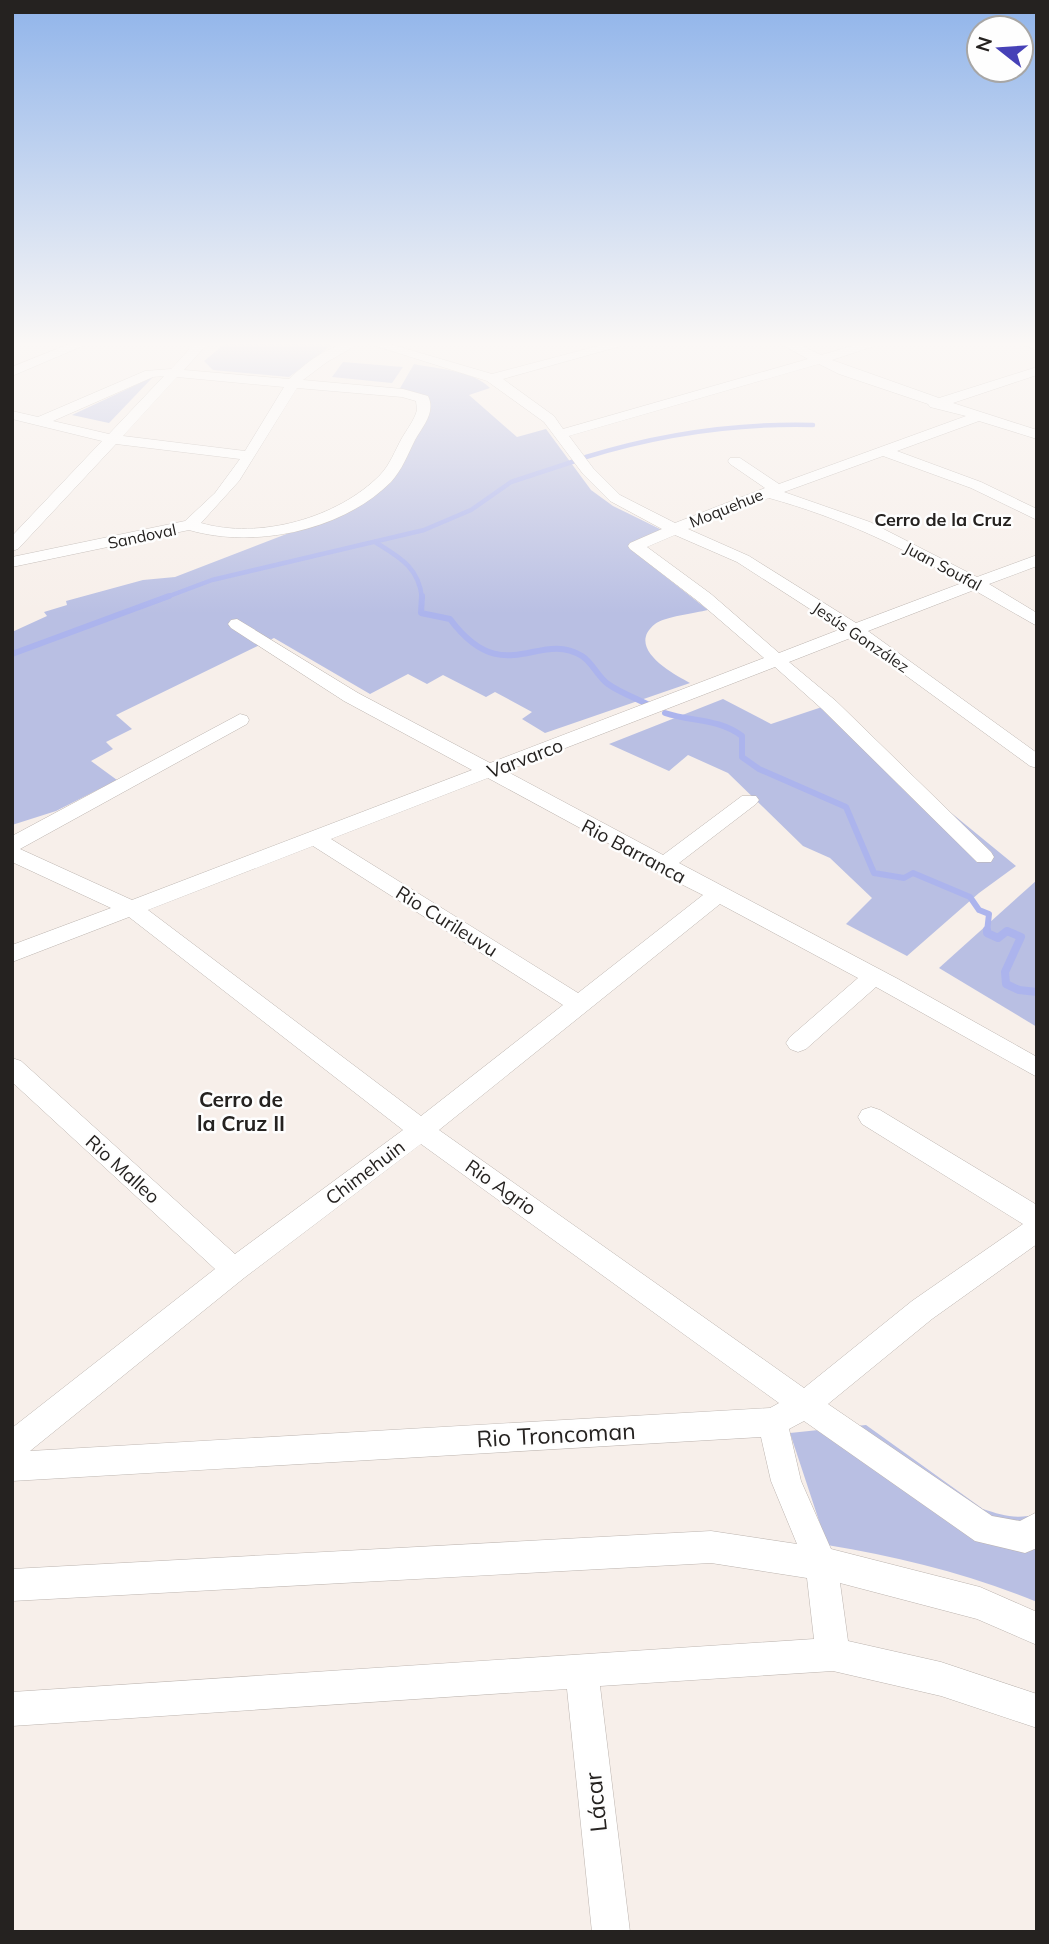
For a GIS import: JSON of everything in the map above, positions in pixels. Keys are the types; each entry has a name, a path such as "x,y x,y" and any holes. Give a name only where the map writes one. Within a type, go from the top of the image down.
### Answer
{"street":[{"path":"84,433 111,439 248,456"},
{"path":"68,552 16,537 117,433"},
{"name":"Sandoval","path":"12,562 190,525 206,513 262,433"},
{"path":"190,525 205,532 229,536 271,533 315,518 365,494 386,479 413,433"},
{"path":"565,433 560,434 588,471 615,498 674,529"},
{"name":"Moquehue","path":"776,662 705,598 636,546 771,490 935,433"},
{"path":"885,452 976,485 1037,515"},
{"path":"735,461 771,490"},
{"name":"Juan Soufal","path":"771,490 836,513 881,533 977,583 1037,621"},
{"name":"Jesús González","path":"674,529 743,559 856,631 1037,762"},
{"name":"Varvarco","path":"12,954 1037,560"},
{"name":"Rio Barranca","path":"237,624 351,698 873,976 1037,1068"},
{"path":"776,662 829,705 984,857"},
{"path":"12,845 240,720"},
{"path":"1015,747 1037,737"},
{"path":"662,866 749,800"},
{"name":"Rio Curileuvu","path":"315,838 579,1004"},
{"name":"Rio Agrio","path":"12,854 131,908 421,1130 805,1405 986,1530 1025,1537 1037,1527"},
{"name":"Chimehuin","path":"12,1447 234,1270 421,1130 717,895"},
{"path":"798,1043 873,976"},
{"name":"Rio Malleo","path":"12,1067 234,1270"},
{"path":"871,1117 1037,1219"},
{"name":"Rio Troncoman","path":"12,1467 773,1422 805,1405 922,1310 1037,1229"},
{"path":"773,1422 786,1481 821,1563 833,1654"},
{"path":"12,1585 711,1547 848,1567 980,1603 1037,1629"},
{"path":"12,1709 582,1673 833,1654 941,1679 1037,1711"},
{"name":"Lácar","path":"582,1673 611,1932"}],"shaded area":[{"path":"414,433 512,433 517,437 533,433 549,433 591,490 613,506 662,530 631,543 629,548 708,610 672,617 655,624 647,633 645,642 648,651 664,667 690,683 545,733 522,719 532,712 495,692 486,697 443,675 427,684 408,674 370,694 274,638 116,715 132,729 106,742 113,749 91,761 117,780 56,811 12,825 12,632 47,616 44,612 67,605 66,601 143,580 175,577 341,513 376,492"},
{"path":"723,699 771,724 822,707 1016,866 979,893 907,956 846,924 872,898 830,858 803,846 728,773 688,755 669,771 609,744"},
{"path":"1037,880 1037,1027 939,968"},
{"path":"866,1425 983,1509 1016,1517 1037,1514 1037,1602 934,1568 827,1545 790,1433"}],"waterway":[{"path":"586,457 642,442 693,433"},
{"path":"164,598 212,580 424,530 471,510 511,482 575,461"},
{"path":"375,542 400,558 412,571 417,578 422,598"},
{"path":"12,654 169,596"},
{"path":"422,598 421,613 450,619 469,640 487,651 504,655 550,649 566,650 586,659 608,684 647,704"},
{"path":"665,713 714,723 742,736 742,757 759,769 846,807 874,873 904,878 913,873 970,897 979,910 989,914 987,932"},
{"path":"987,932 998,938 1007,931 1021,937 1005,972 1006,984 1019,990 1037,992"}],"district":[{"name":"Cerro de la Cruz","path":"943,520"},
{"name":"Cerro de la Cruz II","path":"241,1112"}]}
